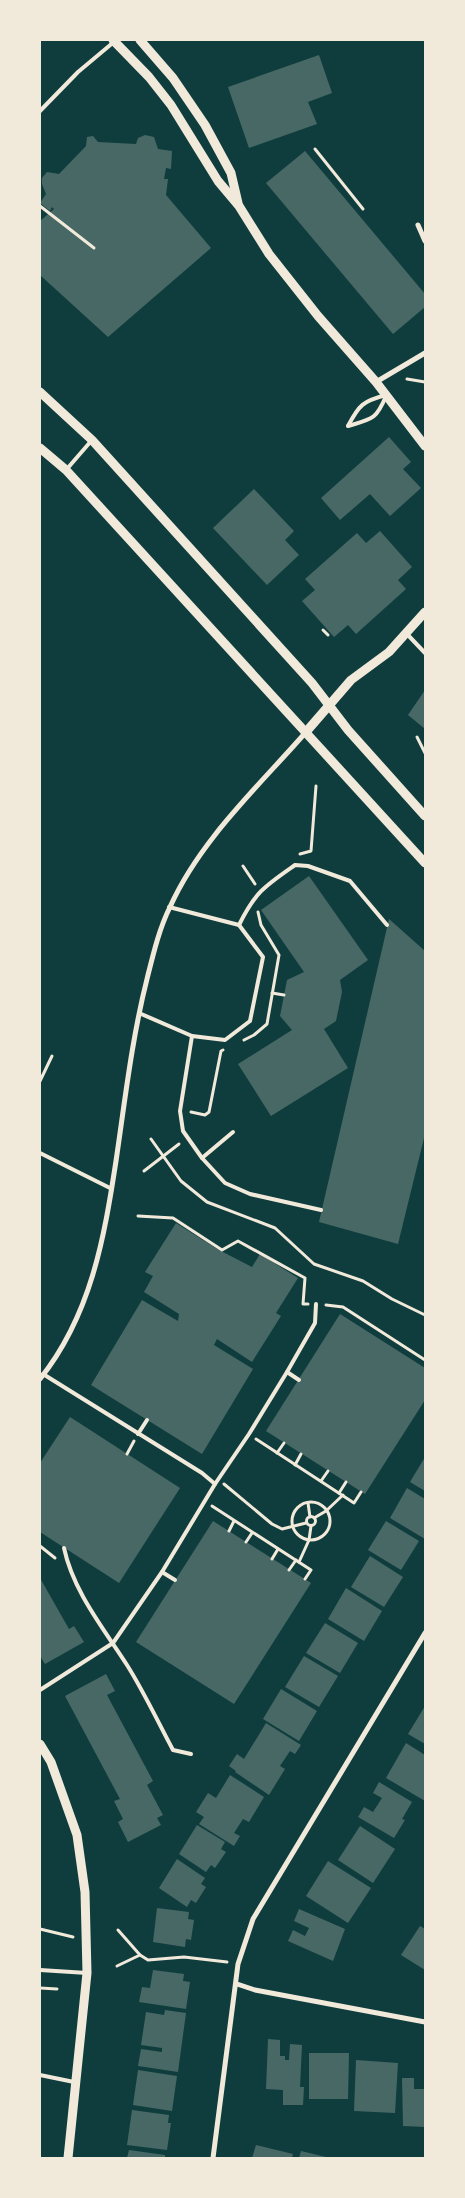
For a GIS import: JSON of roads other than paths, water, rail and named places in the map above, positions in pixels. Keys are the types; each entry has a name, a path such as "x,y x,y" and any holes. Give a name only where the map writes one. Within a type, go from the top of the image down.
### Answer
{"street":[{"path":"113,40 171,105 218,181 239,206 269,254 318,316 376,382 425,446"},
{"path":"142,43 173,78 205,125 231,173 239,206"},
{"path":"418,225 425,242"},
{"path":"376,382 425,353"},
{"path":"40,392 92,440 312,683 348,730 425,816"},
{"path":"40,448 66,470 425,863"},
{"path":"42,1377 69,1335 87,1293 102,1247 139,1013 152,960 169,907 193,865 237,809 351,680 389,652 425,612"},
{"path":"214,2158 238,1964 252,1919 425,1633"},
{"path":"40,1744 51,1762 77,1835 85,1892 87,1974 68,2158"},
{"path":"237,1984 255,1990 425,2022"}],"lane":[{"path":"40,112 78,72 117,40"},
{"path":"386,395 379,412 369,420 348,426 358,407 369,400 386,395"},
{"path":"66,470 92,440"},
{"path":"406,633 425,653"},
{"path":"239,925 250,902 264,887 295,865 308,866 350,881 387,925"},
{"path":"139,1013 192,1036 225,1040 250,1021 263,957 239,925 169,907"},
{"path":"192,1036 180,1111 183,1131 202,1158 226,1183 242,1190 321,1210"},
{"path":"202,1158 233,1132"},
{"path":"40,1153 112,1189"},
{"path":"40,1690 113,1643 162,1572 218,1479 249,1434 287,1372 315,1323 316,1304"},
{"path":"287,1372 299,1380"},
{"path":"42,1377 202,1473 215,1484"},
{"path":"138,1434 148,1420"},
{"path":"64,1548 68,1568 129,1667 173,1750 191,1754"},
{"path":"162,1572 175,1580"},
{"path":"40,1970 87,1974"},
{"path":"40,2074 76,2082"}]}
